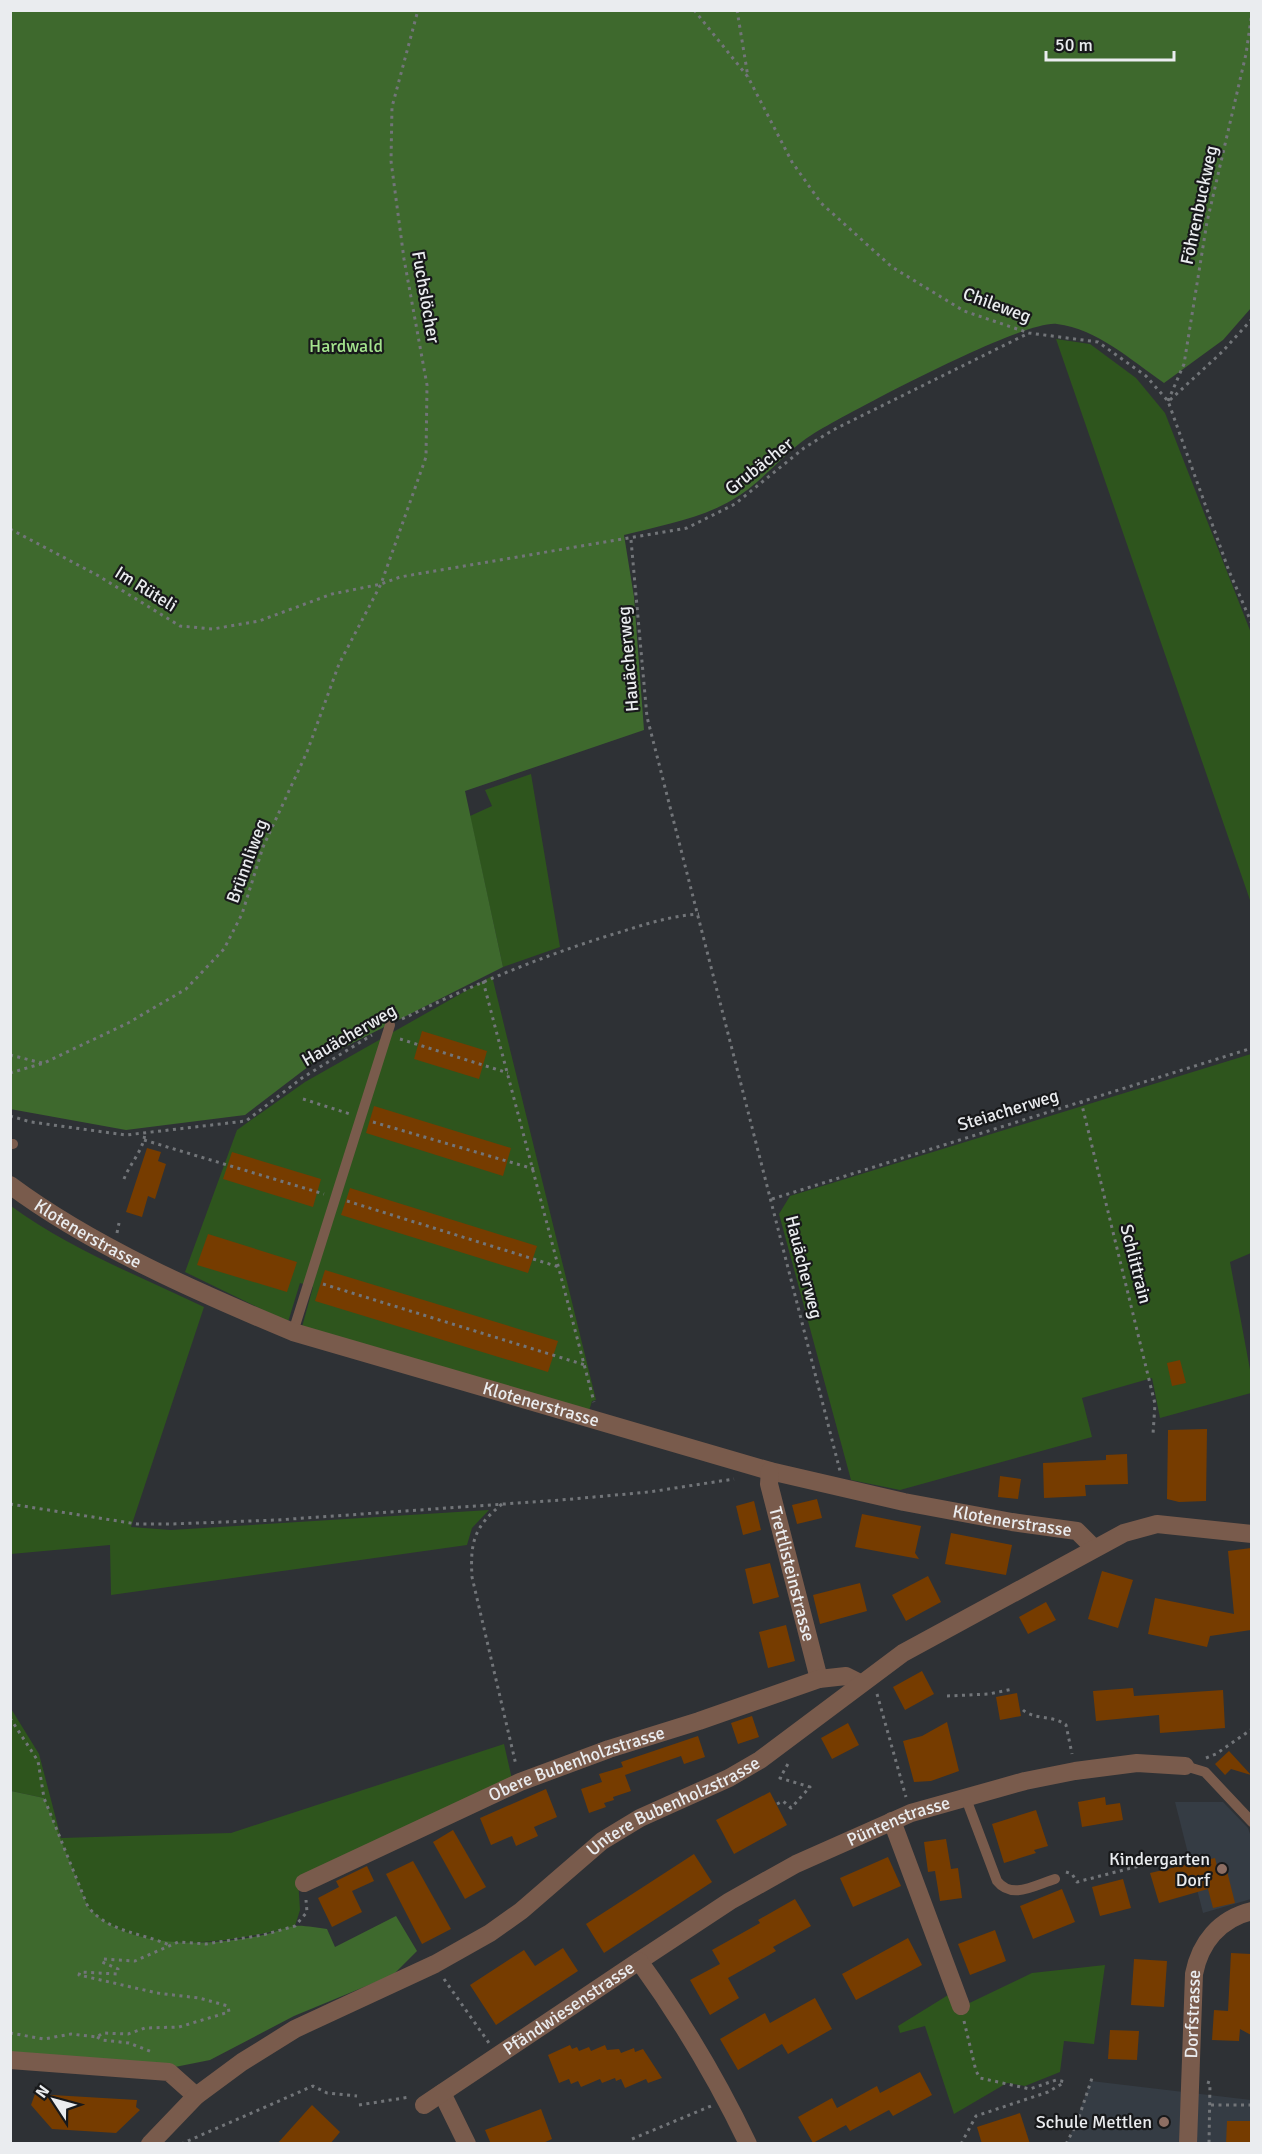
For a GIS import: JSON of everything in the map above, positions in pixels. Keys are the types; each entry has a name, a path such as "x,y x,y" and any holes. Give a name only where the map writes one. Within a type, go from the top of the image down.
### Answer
{"street":[{"name":"Klotenerstrasse","path":"10,1185 37,1205 111,1247 293,1332 770,1471 1011,1522 1077,1531 1094,1548"},
{"name":"Trettlisteinstrasse","path":"770,1471 769,1484 819,1679"},
{"name":"Untere Bubenholzstrasse","path":"150,2144 196,2096 242,2062 295,2028 435,1964 490,1933 521,1911 602,1841 640,1818 729,1778 760,1760 903,1653 1130,1530 1157,1524 1251,1534"},
{"name":"Obere Bubenholzstrasse","path":"304,1883 520,1782 819,1679 846,1676 866,1679"},
{"name":"Püntenstrasse","path":"639,1961 730,1901 796,1864 892,1821 965,1796 1075,1771 1137,1763 1185,1766"},
{"path":"892,1821 961,2006"},
{"name":"Dorfstrasse","path":"1188,2144 1194,1974 1197,1958 1206,1941 1222,1924 1251,1911"},
{"name":"Pfändwiesenstrasse","path":"422,2100 442,2093 496,2054 639,1961 681,2020 726,2099 748,2144"},
{"path":"10,2060 170,2072 196,2096"},
{"path":"442,2093 467,2144"}],"lane":[{"path":"293,1332 389,1030"},
{"path":"1185,1766 1205,1772 1251,1822"},
{"path":"965,1796 997,1881 1004,1890 1012,1892 1055,1879"}],"path":[{"name":"Fuchslöcher","path":"381,584 426,457 427,386 404,259 391,161 393,107 418,10"},
{"name":"Chileweg","path":"694,10 748,77 792,162 821,203 892,267 964,311 1029,333 1098,342 1146,376 1168,401 1229,571 1251,624"},
{"path":"738,10 748,77"},
{"name":"Föhrenbuckweg","path":"1168,401 1184,364 1207,222 1246,54 1251,12"},
{"path":"1246,54 1251,49"},
{"path":"1168,401 1222,352 1251,319"},
{"name":"Grubächer","path":"381,584 400,577 687,528 735,504 804,448 833,430 1029,333"},
{"name":"Im Rüteli","path":"10,529 97,575 180,626 213,629 259,621 332,594 381,584"},
{"name":"Hauächerweg","path":"631,539 647,717 835,1443 842,1480 840,1487"},
{"name":"Brünnliweg","path":"10,1073 44,1063 128,1023 186,989 224,949 242,914 263,848 307,752 339,664 381,584"},
{"name":"Hauächerweg","path":"10,1116 31,1122 126,1135 246,1120 302,1078 483,981 577,945 673,916 699,914"},
{"path":"483,981 585,1365 594,1401 594,1420"},
{"path":"389,1030 508,1073"},
{"name":"Steiacherweg","path":"772,1199 1251,1048"},
{"path":"10,1055 44,1063"},
{"path":"303,1099 534,1169"},
{"name":"Schlittrain","path":"1081,1101 1155,1404 1153,1434"},
{"path":"124,1179 144,1140 145,1132"},
{"path":"144,1140 560,1268"},
{"path":"311,1281 585,1365"},
{"path":"10,1504 137,1524 171,1524 502,1504 649,1492 741,1478"},
{"path":"502,1504 477,1530 471,1551 472,1577 520,1782"},
{"path":"866,1679 904,1790"},
{"path":"947,1696 989,1694 1012,1689"},
{"path":"1023,1710 1029,1715 1050,1717 1066,1725 1075,1771"},
{"path":"10,1718 38,1761 44,1798 88,1907 99,1920 114,1928 170,1945"},
{"path":"1185,1766 1216,1754 1251,1729"},
{"path":"777,1804 783,1801 791,1808 810,1787 780,1778 791,1757"},
{"path":"1055,1879 1067,1871 1077,1882 1166,1859"},
{"path":"97,2037 103,2033 128,2034 145,2028 179,2027 229,2012 228,2006 200,1998 157,1993 79,1975 80,1972 117,1974 118,1969 102,1962 103,1959 135,1960 178,1942 206,1944 263,1935 296,1926 307,1912 304,1883"},
{"path":"439,1972 496,2054"},
{"path":"961,2006 976,2071 981,2078 1030,2089 1056,2080 1066,2082 1048,2092 976,2116 961,2144"},
{"path":"10,2033 44,2039 70,2034 129,2043 162,2059 170,2072"},
{"path":"1066,2144 1077,2123 1092,2078"},
{"path":"181,2144 313,2086 327,2093 357,2096"},
{"path":"632,2139 726,2099"},
{"path":"359,2105 422,2100"},
{"path":"1211,2105 1251,2105"}],"shaded area":[{"name":"Kindergarten Dorf","path":"1175,1802 1223,1802 1248,1828 1252,1840 1251,1899 1203,1913"},
{"name":"Schule Mettlen","path":"1091,2081 1251,2100 1251,2143 1067,2144"}],"green space":[{"name":"Hardwald","path":"10,11 1251,11 1251,308 1223,340 1164,383 1100,339 1072,327 1057,324 1039,326 1010,336 936,369 813,434 743,493 720,507 679,521 624,535 634,597 644,730 465,791 503,967 313,1063 245,1115 126,1130 10,1109"},
{"path":"1056,339 1090,344 1136,378 1165,413 1251,633 1251,903"},
{"path":"531,774 560,947 503,967 470,816 492,806 485,790"},
{"path":"492,976 596,1400 592,1401 589,1411 302,1327 313,1287 300,1283 288,1322 185,1272 237,1130 305,1082"},
{"path":"1251,1054 1251,1253 1230,1262 1251,1375 1251,1393 1160,1418 1152,1378 1082,1398 1092,1437 900,1490 851,1480 779,1214 790,1196"},
{"path":"11,1206 80,1248 204,1307 131,1527 171,1530 489,1510 472,1528 467,1545 111,1595 110,1545 11,1554"},
{"path":"10,1707 39,1754 61,1838 231,1833 504,1744 512,1779 298,1878 300,1910 295,1926 216,1941 158,1941 132,1935 108,1924 88,1907 44,1798 11,1791"},
{"path":"11,1791 44,1798 88,1907 105,1921 124,1931 170,1942 195,1943 242,1939 302,1926 327,1929 335,1947 396,1916 417,1951 393,1975 294,2016 210,2060 160,2070 11,2060"},
{"path":"1105,1965 1094,2044 1064,2041 1060,2072 1025,2086 1007,2083 954,2114 925,2026 900,2033 898,2026 953,1992 959,2008 1032,1973"}],"building":[{"path":"422,1031 487,1051 479,1079 414,1059"},
{"path":"374,1106 511,1148 503,1176 366,1133"},
{"path":"147,1148 161,1152 158,1161 166,1164 155,1199 148,1196 142,1217 126,1212"},
{"path":"232,1152 321,1179 313,1207 223,1179"},
{"path":"350,1188 537,1246 528,1273 341,1215"},
{"path":"208,1234 297,1262 287,1292 197,1265"},
{"path":"325,1270 558,1341 548,1372 315,1301"},
{"path":"1180,1360 1186,1383 1172,1386 1167,1363"},
{"path":"1207,1429 1206,1501 1179,1502 1167,1499 1168,1430"},
{"path":"1127,1454 1128,1484 1085,1485 1086,1496 1044,1498 1043,1463 1106,1460 1106,1455"},
{"path":"1000,1476 1021,1479 1018,1499 998,1497"},
{"path":"817,1499 822,1518 797,1524 792,1505"},
{"path":"754,1501 761,1530 743,1535 736,1506"},
{"path":"862,1514 921,1526 915,1553 919,1559 855,1547"},
{"path":"951,1533 1012,1545 1006,1575 945,1564"},
{"path":"1251,1548 1251,1630 1210,1636 1207,1647 1148,1634 1155,1598 1234,1614 1228,1551"},
{"path":"770,1563 779,1597 753,1604 745,1569"},
{"path":"1102,1571 1133,1580 1118,1628 1088,1619"},
{"path":"928,1576 941,1602 906,1621 892,1595"},
{"path":"860,1583 867,1611 820,1624 813,1595"},
{"path":"1046,1602 1056,1620 1028,1634 1019,1617"},
{"path":"786,1625 795,1661 768,1668 759,1632"},
{"path":"922,1671 934,1694 905,1710 893,1687"},
{"path":"1133,1688 1134,1696 1223,1690 1225,1728 1160,1733 1159,1715 1096,1721 1093,1691"},
{"path":"1017,1693 1021,1716 1000,1720 996,1697"},
{"path":"752,1716 759,1737 738,1744 731,1723"},
{"path":"947,1722 959,1771 931,1781 914,1782 903,1741 922,1736"},
{"path":"848,1723 859,1745 832,1759 821,1738"},
{"path":"698,1736 705,1757 684,1764 681,1756 625,1775 631,1791 613,1797 614,1800 604,1803 606,1807 589,1813 581,1789 602,1782 599,1774 623,1767 621,1762"},
{"path":"1229,1751 1251,1775 1231,1769 1225,1775 1215,1764"},
{"path":"546,1789 557,1817 534,1827 538,1836 516,1846 512,1836 491,1845 480,1818"},
{"path":"770,1792 787,1825 734,1854 716,1820"},
{"path":"1105,1797 1106,1805 1120,1803 1123,1820 1082,1827 1078,1802"},
{"path":"1036,1810 1048,1846 1034,1850 1036,1853 1004,1863 992,1824"},
{"path":"453,1830 486,1887 465,1899 433,1842"},
{"path":"946,1839 951,1869 958,1868 962,1898 940,1901 935,1871 928,1872 924,1842"},
{"path":"694,1854 712,1882 604,1953 586,1924"},
{"path":"888,1857 901,1886 853,1907 840,1878"},
{"path":"1215,1858 1217,1866 1225,1863 1235,1903 1213,1908 1208,1889 1159,1903 1150,1873"},
{"path":"413,1861 451,1929 422,1944 386,1874"},
{"path":"367,1866 374,1881 352,1891 362,1912 332,1927 318,1898 339,1887 336,1881"},
{"path":"1123,1879 1131,1908 1100,1916 1092,1887"},
{"path":"1062,1889 1075,1922 1033,1939 1020,1906"},
{"path":"795,1899 811,1926 773,1947 776,1951 728,1978 739,1998 710,2015 690,1980 720,1964 712,1950 760,1923 758,1920"},
{"path":"995,1930 1006,1961 970,1975 958,1944"},
{"path":"908,1938 922,1965 856,2000 842,1974"},
{"path":"563,1948 578,1971 496,2025 470,1985 524,1950 535,1966"},
{"path":"1231,1953 1251,1954 1251,2035 1240,2029 1239,2041 1212,2040 1214,2010 1228,2011"},
{"path":"1134,1959 1167,1961 1164,2007 1131,2005"},
{"path":"815,1998 832,2029 788,2054 782,2044 738,2070 720,2039 765,2013 770,2023"},
{"path":"1110,2030 1139,2031 1137,2060 1108,2059"},
{"path":"570,2045 572,2049 577,2047 579,2051 589,2047 591,2051 605,2045 607,2050 619,2049 621,2053 634,2048 635,2052 643,2049 662,2078 648,2083 646,2079 625,2088 621,2079 616,2081 615,2078 602,2083 600,2079 581,2087 578,2081 571,2084 569,2079 559,2083 548,2055"},
{"path":"920,2072 932,2095 893,2116 889,2110 850,2131 846,2125 813,2143 798,2117 832,2098 837,2108 877,2086 880,2093"},
{"path":"35,2094 137,2100 136,2107 140,2110 116,2133 52,2129 31,2105"},
{"path":"312,2105 340,2132 330,2144 277,2144"},
{"path":"541,2109 552,2139 541,2144 491,2144 485,2130"},
{"path":"1020,2113 1030,2144 982,2144 977,2127"},
{"path":"1227,2121 1251,2121 1250,2144 1226,2144"}],"place":[{"name":"Kindergarten Dorf","path":"1222,1869"},
{"name":"Schule Mettlen","path":"1164,2122"}]}
